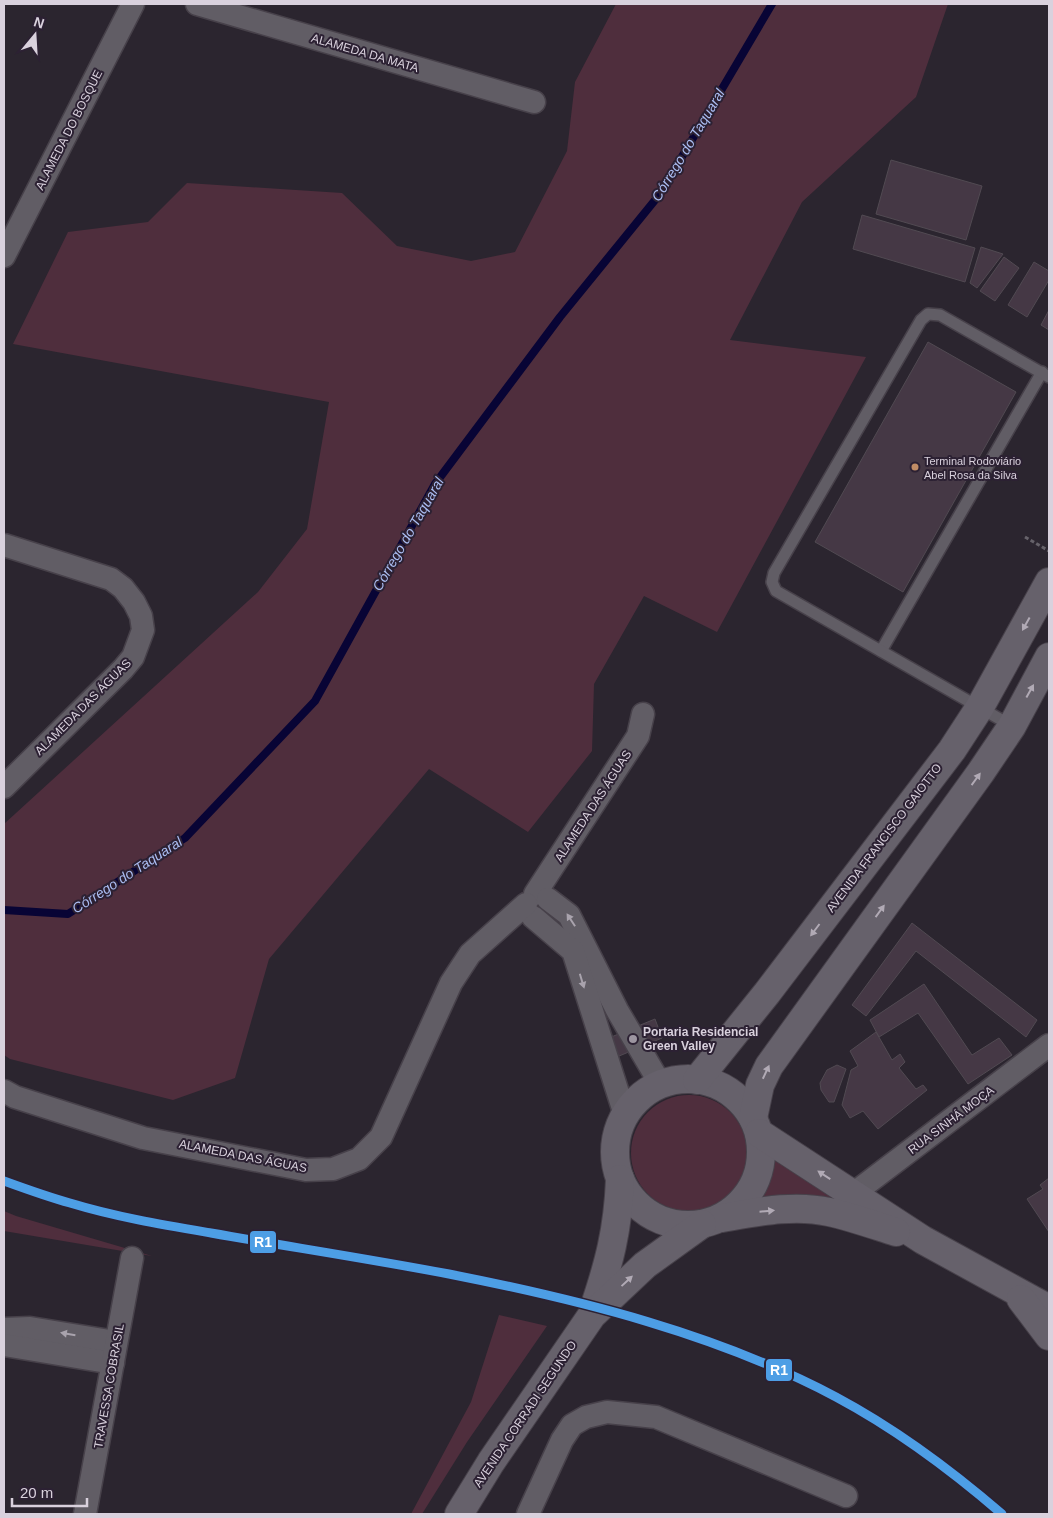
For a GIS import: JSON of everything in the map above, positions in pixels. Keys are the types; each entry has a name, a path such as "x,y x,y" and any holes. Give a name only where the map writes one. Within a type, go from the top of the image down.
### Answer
{"street":[{"name":"ALAMEDA DO BOSQUE","path":"4,256 133,4"},
{"name":"ALAMEDA DA MATA","path":"197,4 534,102"},
{"name":"ALAMEDA DAS ÁGUAS","path":"4,545 111,579 123,588 134,602 141,616 143,630 140,644 123,669 4,787"},
{"name":"AVENIDA FRANCISCO GAIOTTO","path":"697,1080 767,994 952,750 980,707 1049,582"},
{"path":"710,1221 736,1208 750,1193 758,1175 762,1155 756,1126 760,1085 769,1066 981,772 1012,726 1049,657"},
{"name":"ALAMEDA DAS ÁGUAS","path":"4,1091 143,1138 306,1170 333,1169 359,1159 381,1137 451,983 470,954 535,903 638,736 643,714"},
{"path":"535,903 569,915 617,1010 661,1085"},
{"path":"535,903 573,951 624,1115"},
{"name":"RUA SINHÁ MOÇA","path":"853,1194 1049,1045"},
{"path":"923,1240 828,1212 799,1209 762,1211 682,1225 662,1220 645,1211 630,1197 620,1179 615,1158 617,1136 624,1115 638,1098 661,1085 681,1080 697,1080 714,1084 730,1092 743,1104 756,1126 853,1194 923,1240 1049,1309"},
{"name":"AVENIDA CORRADI SEGUNDO","path":"592,1315 615,1243 619,1215 620,1179"},
{"name":"AVENIDA CORRADI SEGUNDO","path":"459,1514 491,1462 592,1315 645,1265 710,1221"},
{"name":"TRAVESSA COBRASIL","path":"85,1514 132,1258"},
{"path":"1015,1292 1049,1336"},
{"path":"4,1329 30,1328 115,1353"},
{"path":"4,1345 115,1353"},
{"path":"528,1514 562,1440 572,1425 586,1417 607,1412 656,1417 846,1496"}],"lane":[{"path":"880,651 1046,375 940,315 928,314 921,320 779,564 772,582 776,591 880,651 980,707 1012,726"}],"path":[{"path":"1025,537 1049,551"}],"shaded area":[{"path":"616,4 948,4 916,97 802,202 730,340 866,357 717,632 644,596 594,684 592,751 528,832 429,769 269,959 235,1078 173,1100 10,1059 4,1055 4,824 258,592 307,529 329,402 13,344 68,232 148,222 187,183 342,193 397,246 471,261 515,252 567,151 575,82"},
{"path":"689,1095 711,1099 721,1104 730,1112 738,1121 743,1131 747,1153 743,1175 738,1185 730,1194 721,1202 711,1207 689,1211 667,1207 657,1202 648,1194 640,1185 635,1175 631,1153 635,1131 640,1121 648,1112 657,1104 667,1099"},
{"path":"770,1154 861,1214 761,1202"},
{"path":"4,1211 16,1216 152,1256 4,1231"},
{"path":"499,1315 547,1326 467,1442 422,1514 411,1514 471,1402"}],"building":[{"path":"891,160 982,186 966,240 876,214"},
{"path":"862,215 975,248 965,282 853,249"},
{"path":"981,247 1003,254 977,288 970,283"},
{"path":"1004,257 1019,268 995,301 980,291"},
{"path":"1034,262 1049,271 1049,280 1027,317 1008,305"},
{"path":"1049,310 1049,330 1041,325"},
{"name":"Terminal Rodoviário Abel Rosa da Silva","path":"928,342 1016,392 903,592 815,542"},
{"path":"912,923 1037,1020 1026,1037 916,951 866,1016 852,1005"},
{"path":"924,984 972,1055 999,1038 1012,1055 968,1084 918,1013 879,1037 870,1020"},
{"name":"Portaria Residencial Green Valley","path":"655,1019 662,1038 612,1059 604,1040"},
{"path":"876,1032 892,1060 900,1054 905,1062 899,1068 916,1089 923,1085 927,1090 878,1129 863,1111 850,1118 842,1105 851,1070 858,1066 850,1051"},
{"path":"837,1065 846,1069 834,1102 829,1102 821,1090 820,1083 827,1070"},
{"path":"1049,1178 1049,1232 1027,1199 1043,1189 1040,1185"}],"waterway":[{"name":"Córrego do Taquaral","path":"4,910 68,914 185,838 315,701 435,484 560,317 660,194 772,4"}],"transit line":[{"name":"R1","path":"4,1181 62,1201 122,1217 499,1284 598,1308 696,1337 791,1375 858,1409 922,1451 1002,1514"}],"place":[{"name":"Terminal Rodoviário Abel Rosa da Silva","path":"915,467"},
{"name":"Portaria Residencial Green Valley","path":"633,1039"}]}
